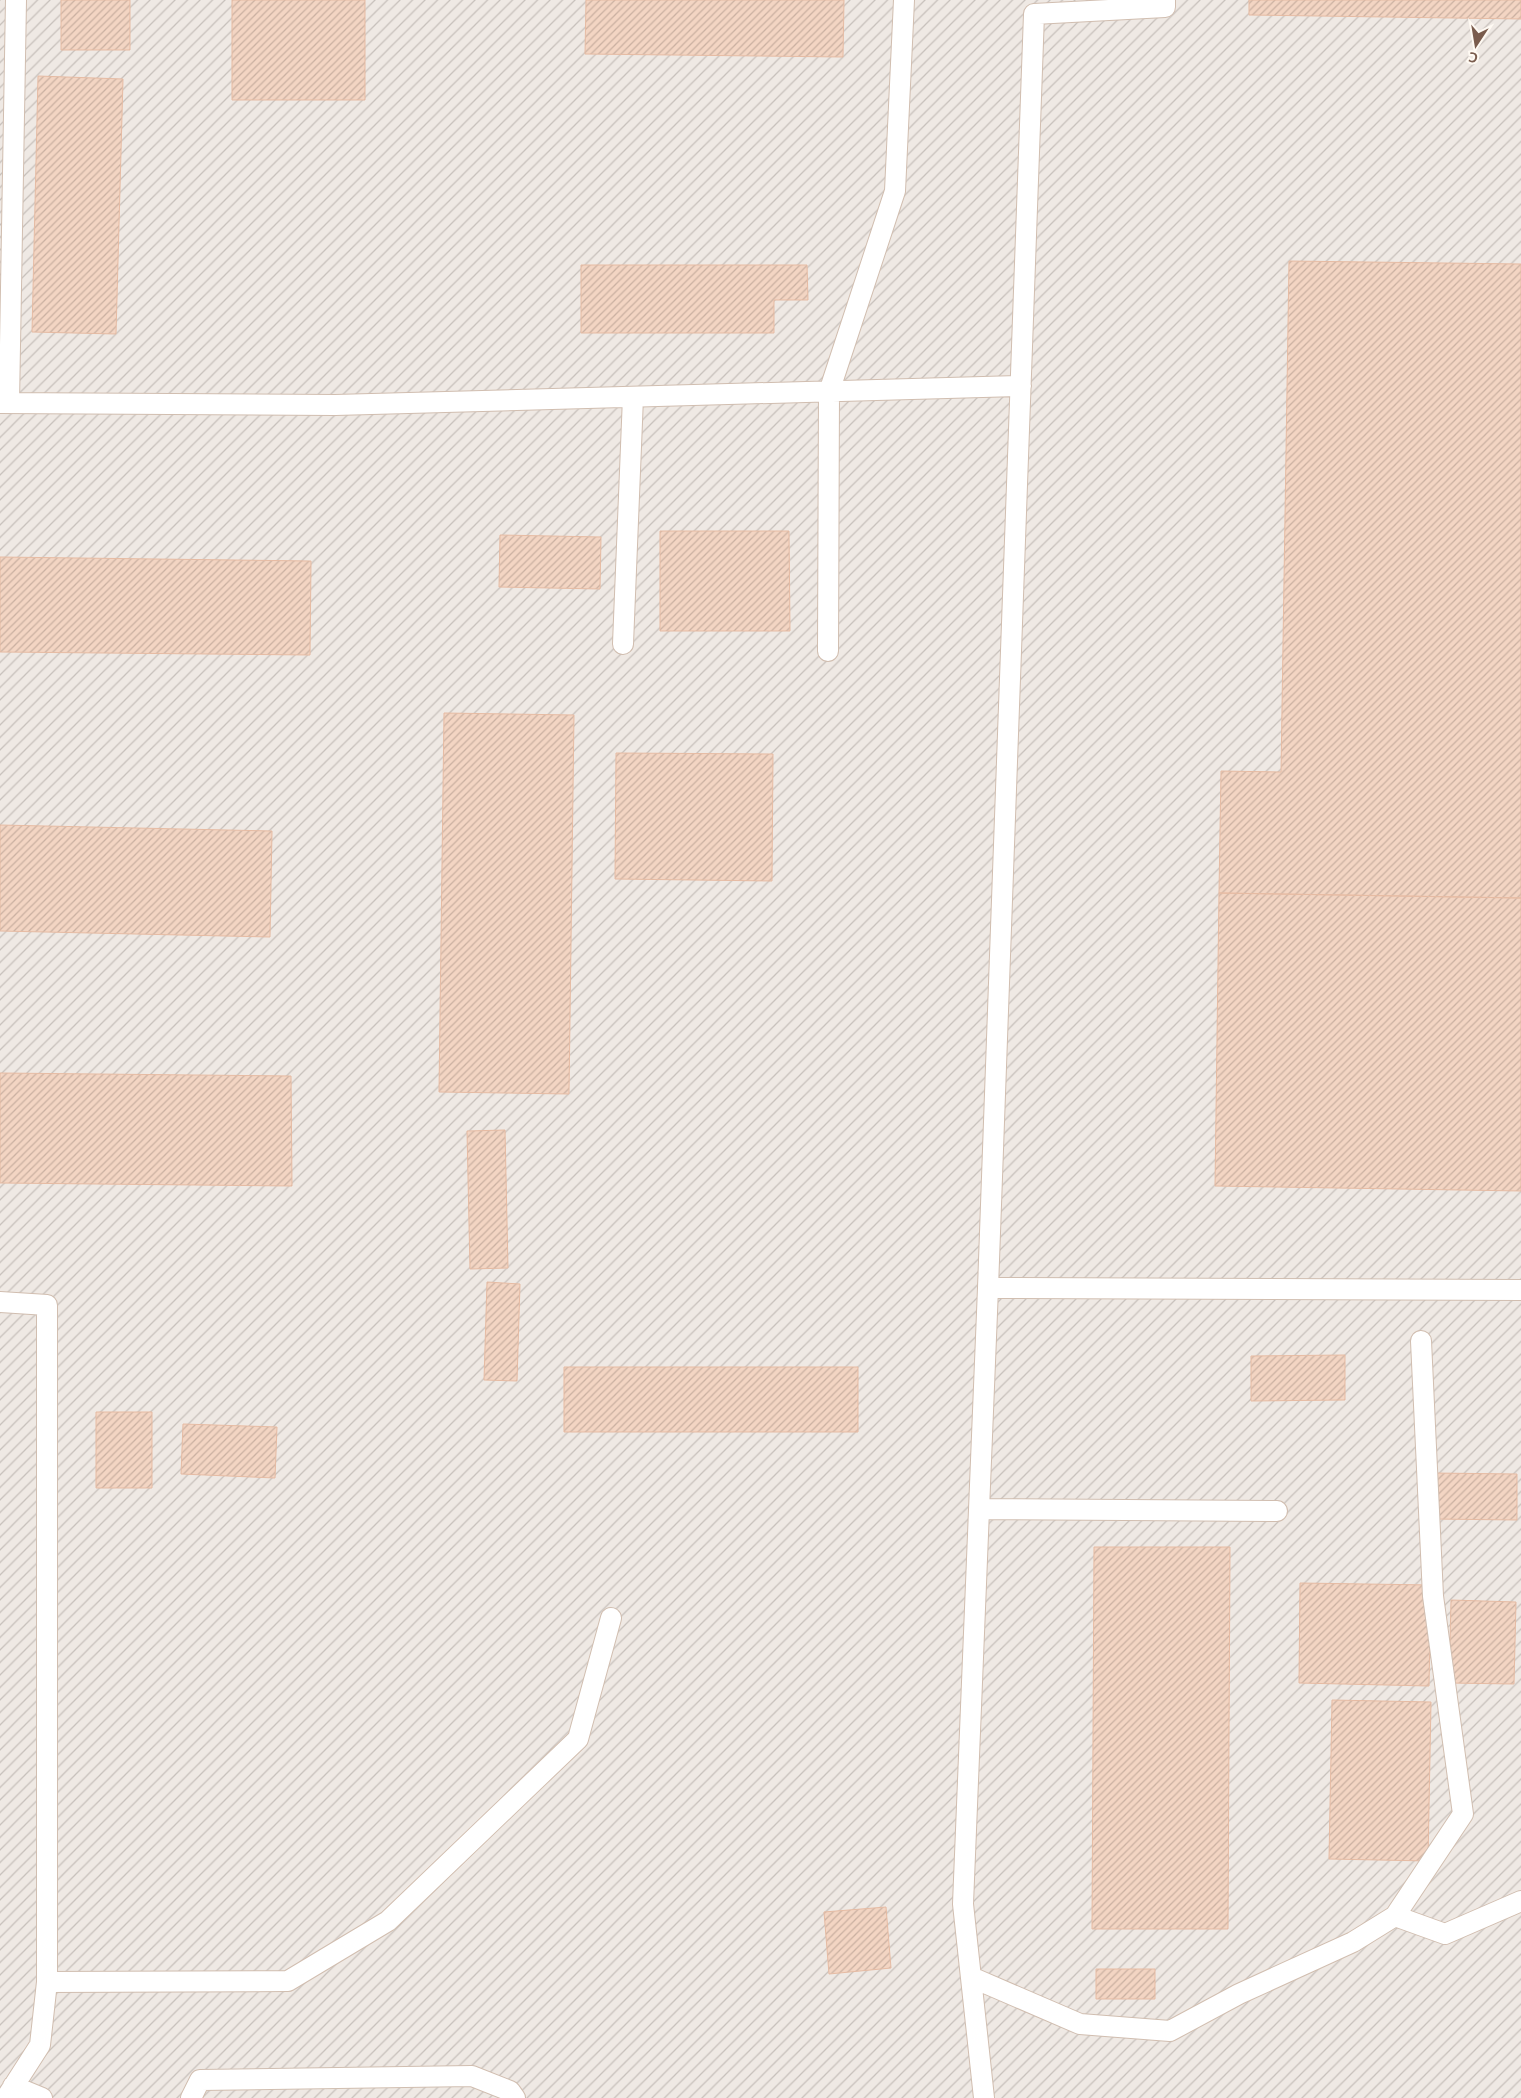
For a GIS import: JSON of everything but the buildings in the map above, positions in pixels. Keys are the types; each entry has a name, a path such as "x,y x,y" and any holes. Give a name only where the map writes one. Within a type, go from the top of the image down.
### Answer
{"lane":[{"path":"16,0 4,403 335,405 1021,386"},
{"path":"828,651 829,392 895,191 904,0"},
{"path":"984,2098 963,1904 988,1288 1034,14 1165,7 1165,0"},
{"path":"623,644 633,397"},
{"path":"988,1288 1521,1290"},
{"path":"0,1302 47,1305 47,1982 40,2045 9,2092 42,2098"},
{"path":"971,1977 1080,2024 1170,2031 1239,1994 1353,1942 1395,1916 1463,1814 1433,1596 1421,1341"},
{"path":"979,1509 1277,1511"},
{"path":"47,1982 288,1981 388,1921 578,1739 611,1618"},
{"path":"1395,1916 1445,1934 1521,1901"},
{"path":"191,2098 200,2080 472,2076 510,2091 515,2098"}],"shaded area":[{"path":"0,0 1521,0 1521,2098 0,2098"}]}
